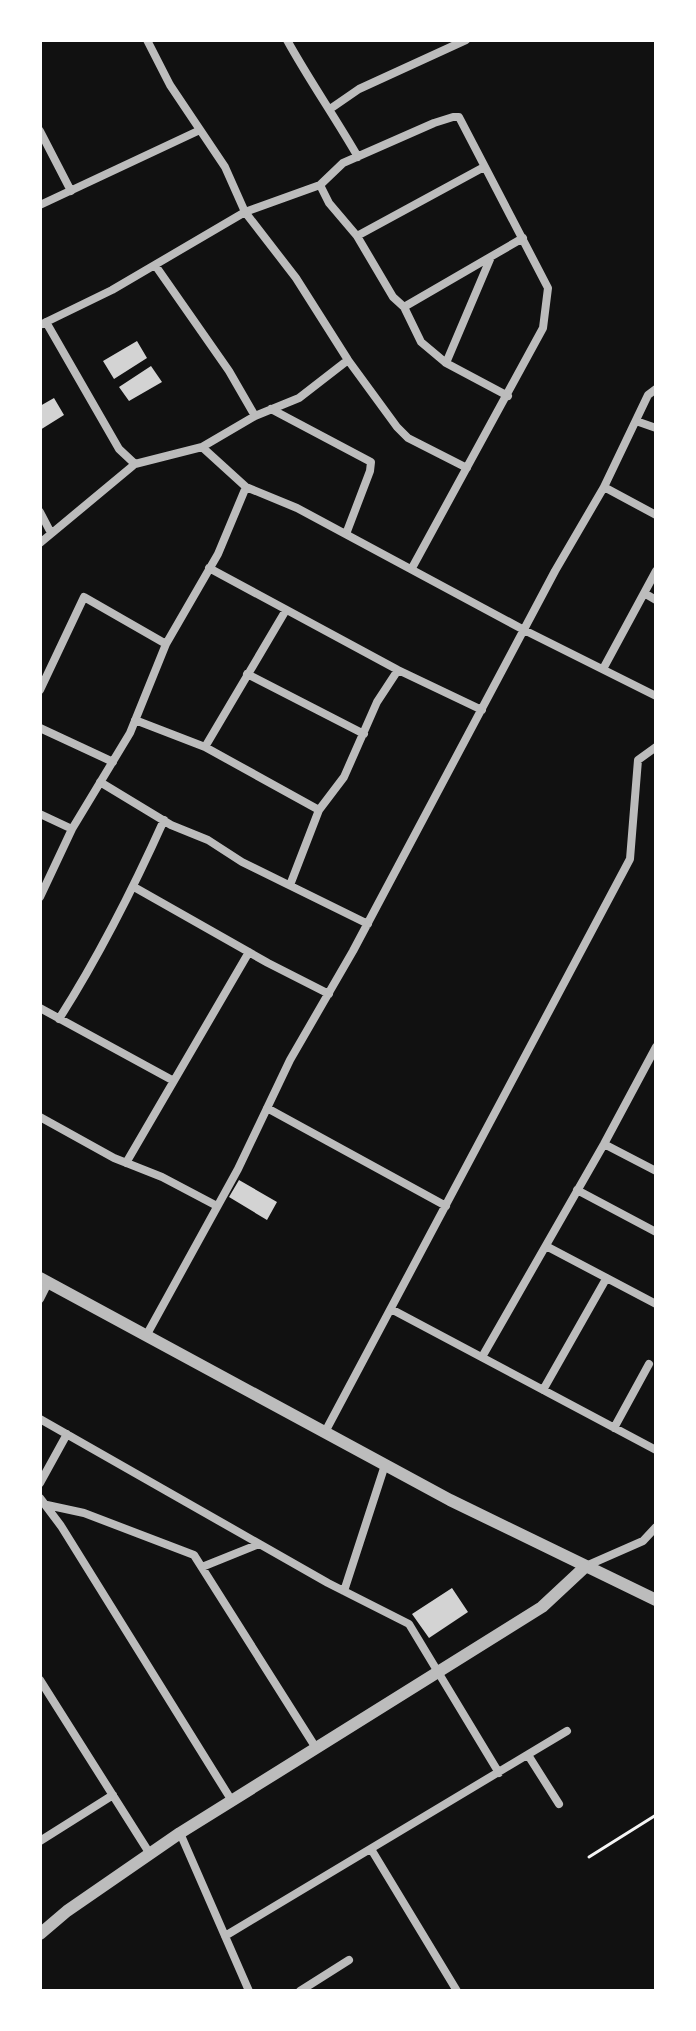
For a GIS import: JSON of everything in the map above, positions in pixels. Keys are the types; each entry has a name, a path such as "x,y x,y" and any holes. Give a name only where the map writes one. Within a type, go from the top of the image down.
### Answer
{"street":[{"path":"147,40 170,85 225,167 245,212 296,278 348,360 397,427 408,438 467,468"},
{"path":"287,40 315,91 330,109 358,157"},
{"path":"330,109 359,89 466,40"},
{"path":"135,464 119,449 43,324 155,265 245,212 320,185 343,163 459,117 548,288 543,328 412,568"},
{"path":"40,205 200,130"},
{"path":"40,131 71,191"},
{"path":"357,236 484,167"},
{"path":"320,185 329,203 357,236 393,297 404,307 421,342 446,363 508,396"},
{"path":"404,307 523,238"},
{"path":"446,363 491,257"},
{"path":"155,265 229,371 255,416"},
{"path":"40,543 135,464 202,447 255,416 299,398 348,360"},
{"path":"146,1336 217,1206 290,1060 368,924 524,630 604,487 648,395 656,389"},
{"path":"271,409 371,462 346,534"},
{"path":"636,421 656,428"},
{"path":"202,447 246,487 297,508 524,630 656,696"},
{"path":"40,897 72,829 135,720 166,644 209,568 246,487"},
{"path":"604,487 656,515"},
{"path":"40,512 51,533"},
{"path":"209,568 398,670 482,710"},
{"path":"603,669 656,571"},
{"path":"644,593 656,600"},
{"path":"40,690 84,597 166,644"},
{"path":"205,747 286,610"},
{"path":"290,885 319,810 344,777 377,702 398,670"},
{"path":"247,674 364,734"},
{"path":"135,720 205,747 319,810"},
{"path":"40,728 113,762"},
{"path":"325,1432 630,859 638,760 656,747"},
{"path":"100,782 164,820 208,840 242,862 368,924"},
{"path":"40,814 72,829"},
{"path":"59,1019 88,973 134,887 164,820"},
{"path":"134,887 329,994"},
{"path":"126,1163 249,952"},
{"path":"40,1008 172,1080"},
{"path":"482,1357 656,1047"},
{"path":"267,1108 446,1206"},
{"path":"40,1117 126,1163 162,1177 217,1206"},
{"path":"604,1144 656,1171"},
{"path":"577,1190 656,1232"},
{"path":"546,1246 656,1304"},
{"path":"543,1390 606,1279"},
{"path":"40,1299 44,1281 450,1500 656,1600"},
{"path":"391,1309 656,1450"},
{"path":"614,1428 649,1364"},
{"path":"40,1419 259,1544 409,1624 499,1773"},
{"path":"40,1483 67,1434"},
{"path":"344,1591 385,1465"},
{"path":"43,1501 84,1513 194,1555 316,1748"},
{"path":"43,1501 232,1801"},
{"path":"40,1934 67,1911 180,1833 542,1607 586,1566 643,1541 656,1527"},
{"path":"202,1567 259,1544"},
{"path":"41,1682 150,1854"},
{"path":"225,1936 567,1731"},
{"path":"528,1755 559,1804"},
{"path":"40,1841 113,1795"},
{"path":"180,1833 249,1991"},
{"path":"371,1849 457,1991"},
{"path":"300,1991 349,1960"}],"path":[{"path":"589,1857 656,1815"}],"building":[{"path":"137,341 147,358 114,379 103,361"},
{"path":"151,366 162,382 129,401 119,387"},
{"path":"54,398 64,415 40,430 40,406"},
{"path":"239,1180 277,1202 267,1220 229,1197"},
{"path":"452,1588 468,1612 429,1638 412,1614"}]}
